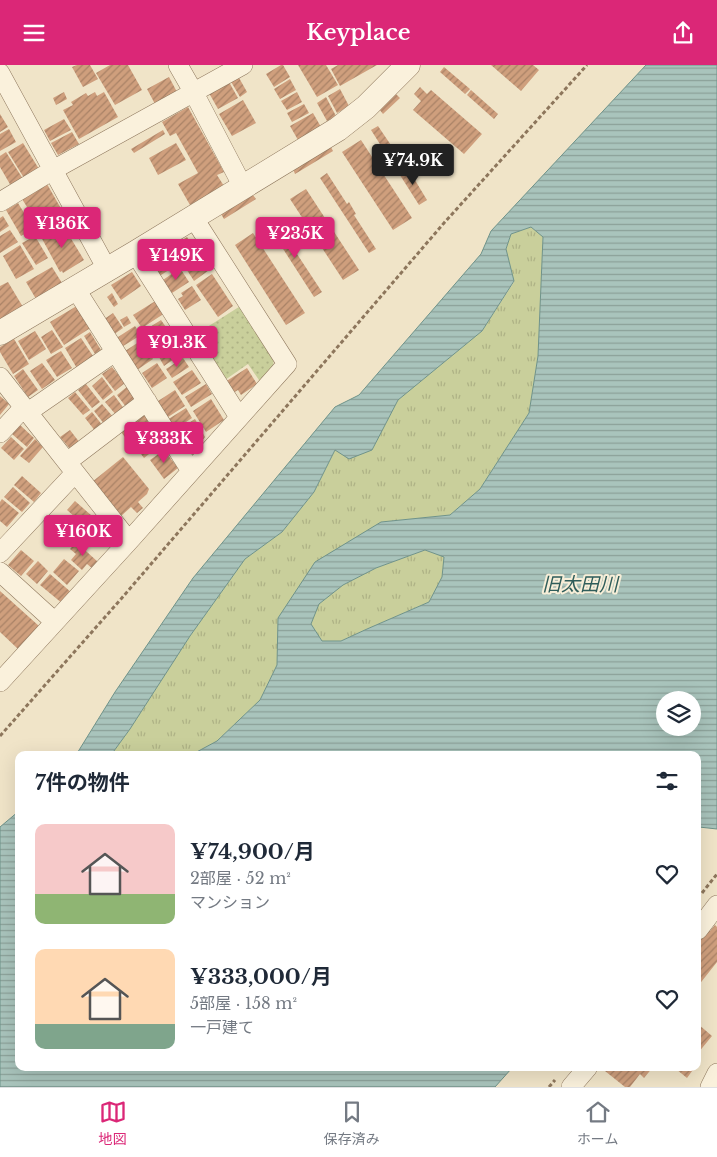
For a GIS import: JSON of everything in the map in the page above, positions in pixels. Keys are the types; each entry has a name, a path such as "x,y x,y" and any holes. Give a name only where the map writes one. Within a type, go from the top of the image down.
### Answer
{"street":[{"path":"178,65 242,187"},
{"path":"0,202 243,65"},
{"path":"0,333 338,129 366,107 397,69"},
{"path":"0,73 107,269"},
{"path":"0,682 129,541 286,364 194,217"},
{"path":"135,253 239,417"},
{"path":"74,288 191,471"},
{"path":"0,433 26,409 114,352"},
{"path":"0,377 129,541"},
{"path":"0,553 71,467 147,401"},
{"path":"0,572 55,622"},
{"path":"701,926 717,905"},
{"path":"571,1087 585,1071"}],"path":[{"path":"0,735 127,592 444,223 586,65"},
{"path":"701,895 717,873"}],"green space":[{"path":"531,227 543,236 538,356 529,413 480,489 450,515 381,522 278,618 277,665 260,700 217,741 198,751 114,751 190,636 245,559 282,532 314,492 335,450 372,450 398,400 482,331 514,282 506,249 511,234"},
{"path":"242,305 274,355 273,368 261,383 248,364 222,382 193,336"},
{"path":"425,550 444,556 442,577 429,602 341,641 322,642 311,624 318,604 343,585 376,568"}],"water":[{"name":"旧太田川","path":"646,65 717,65 717,829 701,827 701,751 198,751 217,741 260,700 277,665 278,618 315,562 381,522 450,515 480,489 529,413 538,356 543,237 531,227 511,234 506,249 514,281 482,331 398,400 372,450 349,459 335,450 314,492 282,532 245,559 190,636 114,751 78,751 115,692 193,578 335,407 359,395 481,254 491,231","holes":["425,550 444,557 442,577 429,602 341,641 322,641 311,624 319,604 343,585 376,568"]},
{"path":"15,814 15,1071 509,1071 495,1087 0,1087 0,827"}],"building":[{"path":"90,65 98,79 83,87 72,67"},
{"path":"110,65 128,65 142,90 115,105 96,73"},
{"path":"283,65 290,77 274,87 266,74"},
{"path":"298,65 326,65 338,85 317,97"},
{"path":"338,65 377,65 340,86 331,69"},
{"path":"491,65 533,65 539,70 521,91"},
{"path":"444,67 470,89 465,94 440,72"},
{"path":"238,76 247,92 240,97 230,80"},
{"path":"169,77 177,92 155,104 147,89"},
{"path":"290,79 296,90 280,99 274,89"},
{"path":"229,82 238,98 218,109 209,93"},
{"path":"420,87 427,94 431,90 482,134 464,154 413,110 421,101 414,94"},
{"path":"340,89 349,106 337,113 328,96"},
{"path":"471,90 498,114 494,119 467,95"},
{"path":"64,92 67,99 56,105 53,98"},
{"path":"95,92 97,96 104,92 118,117 79,139 63,110 73,105 71,102 86,93 88,96"},
{"path":"297,92 302,102 287,110 281,101"},
{"path":"395,93 400,98 383,114 379,109"},
{"path":"326,97 336,116 327,121 317,103"},
{"path":"243,100 256,123 232,136 219,114"},
{"path":"304,104 309,113 292,122 287,113"},
{"path":"188,107 224,172 217,175 224,186 190,205 178,184 198,173 176,133 170,136 162,122"},
{"path":"313,113 321,127 298,140 290,126"},
{"path":"0,114 8,127 0,132"},
{"path":"64,119 71,130 50,141 44,130"},
{"path":"378,126 399,157 401,155 407,164 397,171 371,130"},
{"path":"9,129 16,142 0,151 0,134"},
{"path":"163,130 165,134 134,153 131,149"},
{"path":"72,132 79,144 58,155 51,143"},
{"path":"361,140 412,218 393,230 342,152"},
{"path":"23,143 39,169 24,178 8,152"},
{"path":"176,143 186,160 158,175 149,158"},
{"path":"330,145 333,151 295,174 293,169"},
{"path":"6,152 23,179 11,186 0,167 0,156"},
{"path":"407,167 427,200 419,205 398,172"},
{"path":"327,173 347,204 349,202 356,214 354,215 376,249 369,253 320,178"},
{"path":"47,184 63,212 39,226 22,199"},
{"path":"306,189 359,270 343,280 290,199"},
{"path":"253,195 256,199 224,219 221,214"},
{"path":"18,203 34,229 21,236 6,210"},
{"path":"3,216 9,226 0,232 0,218"},
{"path":"274,219 322,292 314,297 267,224"},
{"path":"64,227 84,260 63,273 62,271 60,272 40,235 49,229 52,234"},
{"path":"10,230 18,242 0,253 0,236"},
{"path":"253,233 305,313 286,325 235,245"},
{"path":"35,236 48,258 36,265 22,243"},
{"path":"187,237 191,243 194,241 198,248 180,260 171,247"},
{"path":"20,245 34,269 16,279 3,256"},
{"path":"168,248 178,264 158,277 152,267 156,265 152,259"},
{"path":"202,252 212,268 194,281 183,264"},
{"path":"52,267 62,283 36,299 26,282"},
{"path":"180,268 189,282 172,293 163,280"},
{"path":"132,272 141,286 121,300 111,285"},
{"path":"212,274 233,306 218,317 196,285"},
{"path":"8,282 23,307 0,321 0,286"},
{"path":"192,286 201,300 185,310 178,299 183,296 181,293"},
{"path":"112,293 118,304 114,307 107,297"},
{"path":"157,300 165,313 142,328 133,315"},
{"path":"75,307 80,309 92,327 64,345 50,322"},
{"path":"113,313 123,328 113,335 103,320"},
{"path":"127,316 131,323 124,327 120,320"},
{"path":"161,320 168,330 149,342 142,332"},
{"path":"135,326 141,335 120,348 115,339"},
{"path":"52,330 63,347 51,354 41,337"},
{"path":"35,331 46,349 29,360 18,341"},
{"path":"90,332 101,350 95,354 84,336"},
{"path":"169,333 173,339 166,344 169,348 156,356 149,345"},
{"path":"81,338 95,359 78,370 65,348"},
{"path":"14,339 29,364 13,374 0,352 0,347"},
{"path":"142,340 153,359 137,370 125,351"},
{"path":"178,344 183,353 164,366 159,357"},
{"path":"61,351 72,368 57,377 46,360"},
{"path":"183,358 189,367 172,378 166,369"},
{"path":"42,363 55,380 42,389 30,371"},
{"path":"157,363 167,378 152,388 142,373"},
{"path":"112,367 125,383 115,391 102,374"},
{"path":"247,368 257,384 241,395 238,390 233,393 225,382"},
{"path":"23,369 38,390 28,397 14,376"},
{"path":"192,370 201,383 182,395 173,382"},
{"path":"102,377 113,392 103,400 92,386"},
{"path":"86,384 100,402 92,408 78,390"},
{"path":"206,384 212,394 191,407 185,397"},
{"path":"128,386 137,398 126,407 117,395"},
{"path":"175,390 185,406 165,419 155,403"},
{"path":"75,392 90,410 83,415 68,398"},
{"path":"114,395 125,410 117,416 105,402"},
{"path":"0,396 9,404 0,415"},
{"path":"211,399 224,420 206,432 193,411"},
{"path":"102,404 114,418 105,425 94,411"},
{"path":"186,408 192,418 174,430 167,420"},
{"path":"92,412 103,426 96,432 85,418"},
{"path":"144,415 154,428 142,439 131,425"},
{"path":"195,419 205,437 196,448 195,446 188,450 178,434 185,429 184,426"},
{"path":"20,425 34,438 27,447 12,434"},
{"path":"128,427 139,440 132,446 121,432"},
{"path":"70,430 80,443 71,450 60,437"},
{"path":"154,431 163,443 144,458 135,446"},
{"path":"11,437 24,449 14,460 1,448"},
{"path":"35,439 43,447 29,463 20,456"},
{"path":"164,450 178,468 164,479 150,460"},
{"path":"123,457 149,489 147,494 138,502 143,508 137,513 131,507 120,517 92,482"},
{"path":"22,476 41,493 34,502 14,485"},
{"path":"13,487 30,503 22,512 4,497"},
{"path":"2,499 19,513 7,527 0,521 0,502"},
{"path":"75,501 92,516 84,525 67,510"},
{"path":"76,542 98,562 93,569 87,564 82,570 71,560 76,554 70,549"},
{"path":"21,550 34,561 21,576 8,565"},
{"path":"64,559 79,571 67,585 53,572"},
{"path":"38,561 48,571 37,584 26,574"},
{"path":"50,574 72,593 63,604 40,585"},
{"path":"0,591 39,626 18,649 0,632"},
{"path":"715,925 717,927 717,962 701,982 701,934 706,928 710,931"},
{"path":"701,1027 712,1036 701,1049"},
{"path":"605,1071 650,1071 644,1078 640,1074 630,1087 625,1087"},
{"path":"678,1071 692,1071 687,1078"}]}
